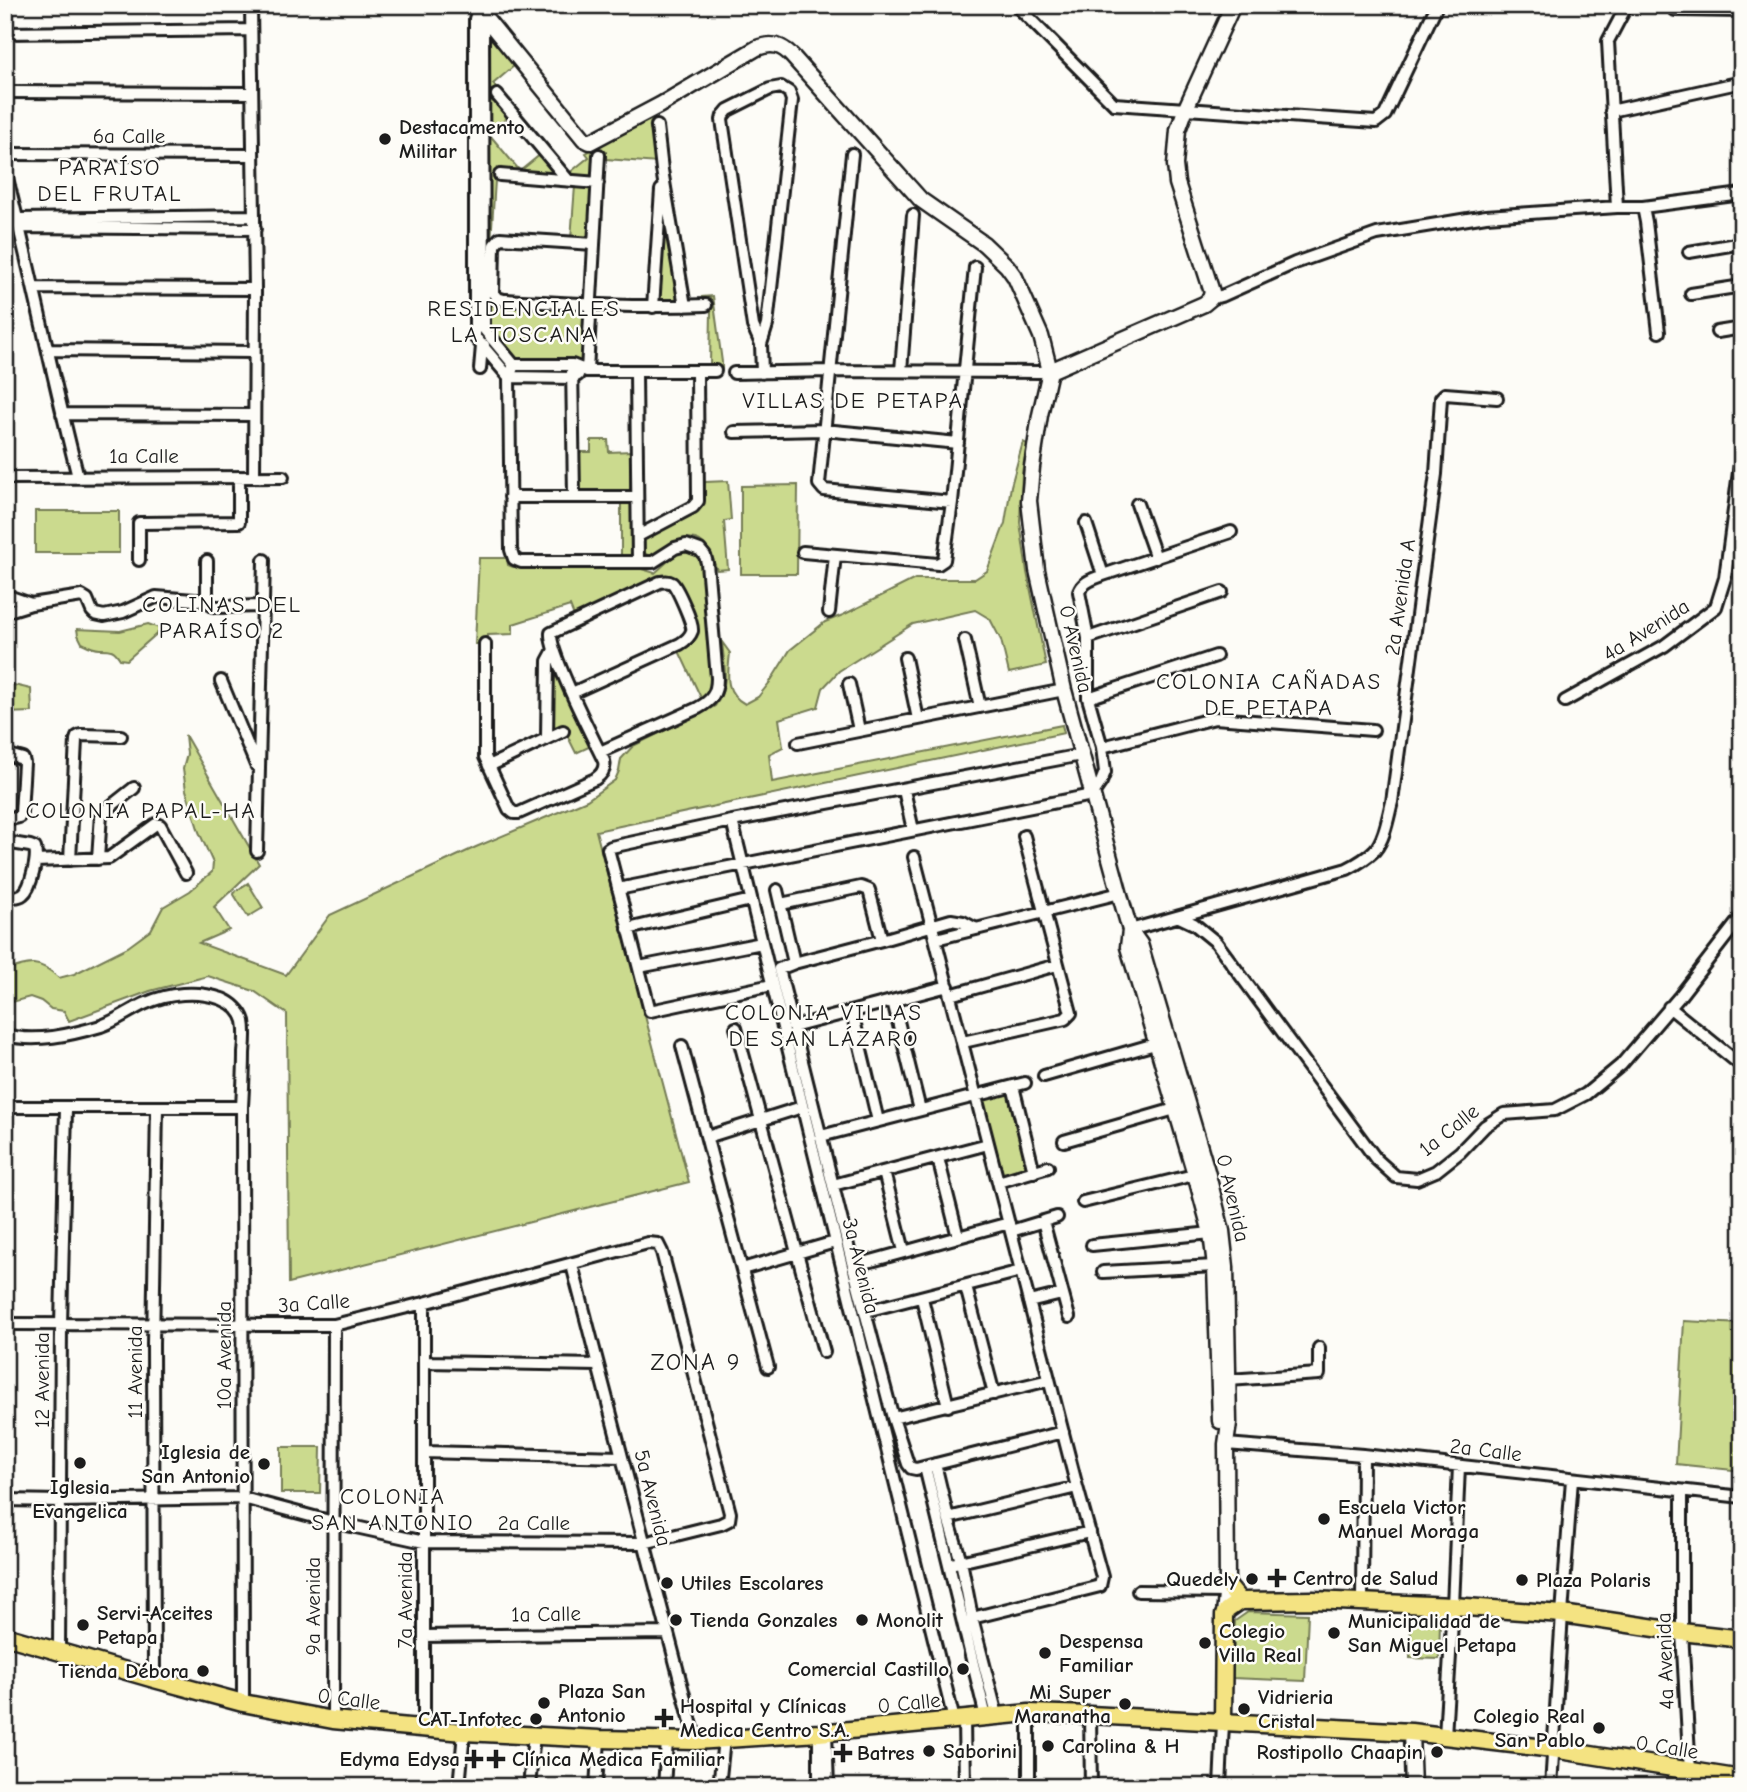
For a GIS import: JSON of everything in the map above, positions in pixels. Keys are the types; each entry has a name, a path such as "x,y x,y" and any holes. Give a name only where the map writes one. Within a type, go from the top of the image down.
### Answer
{"main road":[{"path":"480,11 584,139 590,142 660,105 757,47 780,45 920,200 984,244 1007,265 1016,277 1041,336 1050,371 1210,299 1212,292 1177,183 1175,147 1186,108 1233,5"},
{"name":"0 Avenida","path":"1050,371 1032,467 1030,501 1037,570 1063,690 1130,930 1140,944 1175,1109 1220,1220 1225,1251 1230,1423 1226,1444 1231,1592"},
{"name":"0 Avenida","path":"1162,1042 1201,1173 1211,1233 1220,1422 1226,1444"},
{"path":"1223,1723 1224,1615 1231,1592 1313,1600 1562,1614 1742,1639"},
{"name":"0 Calle","path":"5,1636 243,1703 333,1720 424,1729 599,1739 696,1741 822,1733 1029,1713 1090,1715 1411,1732 1553,1749 1690,1779 1742,1779"},
{"path":"1411,1732 1413,1787"}],"street":[{"path":"251,5 255,289 254,477"},
{"path":"1021,7 1114,104 1376,122 1385,115 1437,5"},
{"path":"1618,207 1608,41 1627,5"},
{"path":"1675,10 1742,11"},
{"path":"480,11 475,19 475,337 487,342 514,365 572,365 587,371 715,372"},
{"path":"5,33 251,30"},
{"path":"1611,111 1742,82"},
{"path":"761,344 753,326 722,120 728,110 770,89 781,87 789,92 792,100 767,326 761,344 762,373"},
{"path":"5,92 252,93"},
{"path":"497,95 568,180"},
{"path":"657,126 685,306"},
{"name":"6a Calle","path":"5,154 252,155"},
{"path":"852,154 818,481 824,490 952,502"},
{"path":"587,371 599,155"},
{"path":"5,170 78,477"},
{"path":"653,307 662,170"},
{"path":"500,176 598,183"},
{"path":"1210,299 1295,263 1377,234 1486,216 1643,207 1742,194"},
{"path":"1643,207 1659,332"},
{"path":"901,371 913,215"},
{"path":"19,223 254,216"},
{"path":"19,223 254,229"},
{"path":"594,244 504,238 497,240 494,245 492,290 497,298 504,300 653,307 706,305"},
{"path":"1689,252 1742,243"},
{"path":"803,552 940,563 945,557 975,267"},
{"path":"1692,294 1742,286"},
{"path":"34,288 255,289"},
{"path":"1717,332 1742,328"},
{"path":"480,369 487,342"},
{"path":"487,342 509,377"},
{"path":"48,350 254,352"},
{"path":"514,365 509,377 513,558 517,561 654,562 682,545 697,548 705,556 708,567 718,678 713,697 706,704 600,752"},
{"path":"572,365 574,496"},
{"path":"509,377 572,378 587,371"},
{"path":"734,373 1050,371"},
{"path":"636,372 638,562"},
{"path":"638,536 694,507 698,501 697,372"},
{"name":"2a Avenida A","path":"1130,930 1347,869 1374,851 1380,843 1392,802 1436,474 1440,398 1454,393 1497,398"},
{"path":"62,414 254,415"},
{"path":"734,432 824,430 958,443"},
{"name":"4a Avenida","path":"1565,701 1664,646 1716,607 1725,578 1742,449"},
{"path":"139,560 139,523 239,522 239,477"},
{"name":"1a Calle","path":"5,478 283,477"},
{"path":"510,497 637,497"},
{"path":"1137,504 1156,558"},
{"path":"1086,523 1103,575"},
{"path":"618,889 1092,795 1105,772 1102,747 1088,698 1088,638 1079,592 1081,587 1103,575 1231,532"},
{"path":"830,612 835,555"},
{"path":"207,561 207,601"},
{"path":"257,851 264,561"},
{"path":"485,644 485,757 509,809 519,813 599,776 605,764 572,693 554,650 551,633 663,582 674,586 692,624 691,634 680,644 572,693"},
{"path":"1088,638 1222,592"},
{"path":"5,596 31,604"},
{"path":"5,612 31,604 82,596 87,599 95,614 104,616 123,612 156,597 207,601 218,607 262,606"},
{"path":"965,640 980,708"},
{"path":"547,738 548,662 554,650"},
{"path":"1088,698 1216,656"},
{"path":"905,658 918,719"},
{"path":"221,681 258,771"},
{"path":"849,684 859,730"},
{"path":"798,743 1063,690"},
{"path":"1102,747 1215,718 1373,730"},
{"path":"489,765 563,731"},
{"path":"69,860 77,737 121,736"},
{"path":"5,754 20,757 24,763 21,813 19,817 5,817"},
{"path":"772,985 650,1011 608,849 732,821 1081,755"},
{"path":"98,859 101,814 134,788"},
{"path":"904,790 913,830"},
{"name":"3a Avenida","path":"732,821 835,1242 959,1719 965,1787"},
{"path":"36,861 109,858 156,824 160,825 186,873"},
{"path":"962,1042 1065,1019 1071,1013 1024,836"},
{"path":"5,842 30,846 35,848 37,854 24,894 5,896"},
{"path":"914,857 1102,1577 1100,1586 972,1618"},
{"path":"781,904 865,888 869,890 882,940"},
{"path":"777,890 794,963"},
{"path":"936,939 1120,893"},
{"path":"628,929 751,900"},
{"name":"1a Calle","path":"1180,917 1194,924 1216,942 1376,1159 1396,1177 1417,1179 1436,1171 1460,1152 1485,1126 1504,1114 1555,1110 1586,1094 1621,1065 1742,916"},
{"path":"976,929 963,922 940,922 779,969 853,1266 893,1418 908,1464 916,1469 1063,1432"},
{"path":"639,967 762,943"},
{"path":"793,1027 893,1001 949,991 1057,965"},
{"name":"10a Avenida","path":"5,1035 36,1039 75,1032 103,1025 144,1004 185,993 205,993 225,1000 237,1008 244,1018 243,1703"},
{"path":"893,1001 920,1110"},
{"path":"1670,1007 1742,1066"},
{"path":"852,1012 878,1121"},
{"path":"736,1028 824,1352"},
{"path":"1044,1076 1162,1042"},
{"path":"682,1045 768,1367"},
{"path":"821,1136 1025,1083"},
{"path":"1013,1086 1034,1172"},
{"path":"5,1107 242,1107"},
{"name":"11 Avenida","path":"154,1679 157,1107"},
{"path":"707,1137 802,1107"},
{"name":"12 Avenida","path":"60,1652 61,1325 66,1108"},
{"path":"1064,1140 1175,1109"},
{"path":"833,1185 988,1144"},
{"path":"938,1158 958,1237"},
{"path":"998,1182 1048,1167"},
{"path":"884,1172 904,1251"},
{"path":"1083,1202 1201,1173"},
{"path":"853,1266 958,1237 1043,1222 1057,1217"},
{"path":"1043,1222 1069,1317"},
{"path":"1092,1245 1211,1233"},
{"path":"742,1269 835,1242"},
{"name":"3a Calle","path":"5,1324 334,1325 648,1243 658,1244 730,1513 729,1520"},
{"name":"5a Avenida","path":"572,1265 696,1741"},
{"path":"1103,1272 1214,1266"},
{"path":"866,1311 1021,1272"},
{"path":"966,1287 994,1394"},
{"path":"1029,1302 1062,1294"},
{"path":"922,1298 948,1406"},
{"name":"7a Avenida","path":"424,1303 424,1729"},
{"name":"9a Avenida","path":"333,1720 334,1325"},
{"path":"1228,1380 1319,1374 1319,1348"},
{"path":"424,1362 598,1365"},
{"path":"893,1418 1049,1380"},
{"name":"2a Calle","path":"1226,1444 1363,1455 1742,1497"},
{"path":"424,1452 622,1457"},
{"path":"1362,1603 1363,1455"},
{"path":"930,1465 961,1561 992,1716"},
{"path":"930,1465 948,1565 992,1716"},
{"path":"1445,1736 1459,1466"},
{"path":"1551,1787 1572,1479"},
{"path":"948,1518 1077,1487"},
{"name":"4a Avenida","path":"1682,1491 1682,1632 1690,1779"},
{"name":"2a Calle","path":"5,1500 243,1498 424,1542 644,1543 729,1520"},
{"path":"948,1565 1090,1532"},
{"path":"1138,1591 1231,1592"},
{"name":"1a Calle","path":"424,1636 668,1633"},
{"path":"1029,1713 1029,1787"},
{"path":"1090,1715 1091,1787"},
{"path":"1220,1787 1223,1723"},
{"path":"459,1787 464,1732"},
{"path":"819,1787 822,1733"},
{"path":"822,1733 828,1787"},
{"path":"529,1787 534,1735"},
{"path":"596,1787 599,1739"},
{"path":"719,1787 724,1739"},
{"path":"664,1787 667,1741"}],"green space":[{"path":"488,35 514,66 493,84 496,88 491,91 490,98 509,116 489,134 520,171 541,154 560,176 507,172 501,168 494,171 487,304"},
{"path":"654,115 655,119 650,127 655,134 658,163 606,159 606,152 597,149 592,156 596,162 595,178 568,174 589,157 586,153"},
{"path":"662,170 685,306 653,307"},
{"path":"575,186 594,187 590,240 571,239"},
{"path":"713,296 722,362 722,370 718,365 710,365 711,311 714,304 710,298 702,297"},
{"path":"487,305 586,309 583,359 579,362 518,361 487,326"},
{"path":"591,440 608,440 609,452 631,451 630,493 578,493 578,452 591,452"},
{"path":"1023,442 1027,444 1022,473 1020,522 1046,665 1009,673 1001,640 990,619 975,610 913,624 839,671 823,688 818,707 779,719 783,747 769,754 772,782 1062,725 1064,733 596,831 689,1182 289,1283 287,1014 254,991 208,976 150,991 69,1021 64,1011 51,1009 30,997 5,1004 5,971 34,964 46,968 59,978 74,974 128,947 151,930 163,907 190,891 212,872 213,863 199,832 186,790 183,769 187,754 185,735 259,864 214,907 229,930 199,943 286,975 330,915 476,847 587,800 615,780 621,759 633,746 715,706 724,683 722,642 730,653 730,688 745,704 758,697 790,650 825,622 915,579 975,579 987,571 1005,523 1011,486"},
{"path":"728,481 731,520 724,521 728,569 717,570 707,548 694,539 679,540 651,556 644,552 645,538 699,509 705,482"},
{"path":"798,485 797,574 741,574 741,486"},
{"path":"621,503 632,503 631,555 621,555"},
{"path":"35,511 119,511 119,553 35,553"},
{"path":"682,551 695,554 702,566 712,680 709,693 702,700 679,651 694,638 674,581 574,616 570,606 513,624 513,634 488,635 475,644 479,558 507,558 508,565 513,567 638,568 655,573"},
{"path":"148,624 162,629 127,660 120,659 112,650 82,643 77,629 120,631"},
{"path":"552,666 591,746 576,753 563,727 556,730 552,727"},
{"path":"5,683 31,689 32,712 5,713"},
{"path":"248,883 263,908 248,917 233,893"},
{"path":"1010,1092 1029,1167 1002,1174 982,1099"},
{"path":"1684,1321 1742,1324 1742,1471 1676,1464"},
{"path":"281,1447 321,1447 320,1493 281,1493"},
{"path":"1248,1612 1308,1614 1305,1681 1232,1678 1235,1621"},
{"path":"1411,1620 1440,1621 1439,1659 1410,1658"}],"place":[{"name":"Destacamento Militar","path":"385,139"},
{"name":"Iglesia Evangelica","path":"80,1463"},
{"name":"Iglesia de San Antonio","path":"264,1464"},
{"name":"Escuela Victor Manuel Moraga","path":"1324,1519"},
{"name":"Centro de Salud","path":"1277,1578"},
{"name":"Quedely","path":"1252,1579"},
{"name":"Plaza Polaris","path":"1522,1580"},
{"name":"Utiles Escolares","path":"667,1583"},
{"name":"Tienda Gonzales","path":"676,1620"},
{"name":"Monolit","path":"862,1620"},
{"name":"Servi-Aceites Petapa","path":"83,1625"},
{"name":"Municipalidad de San Miguel Petapa","path":"1334,1633"},
{"name":"Colegio Villa Real","path":"1205,1643"},
{"name":"Despensa Familiar","path":"1045,1653"},
{"name":"Comercial Castillo","path":"963,1669"},
{"name":"Tienda Débora","path":"203,1671"},
{"name":"Plaza San Antonio","path":"544,1703"},
{"name":"Mi Super Maranatha","path":"1125,1704"},
{"name":"Vidrieria Cristal","path":"1244,1709"},
{"name":"Hospital y Clínicas Medica Centro S.A.","path":"664,1718"},
{"name":"CAT-Infotec","path":"536,1719"},
{"name":"Colegio Real San Pablo","path":"1599,1728"},
{"name":"Carolina & H","path":"1048,1746"},
{"name":"Saborini","path":"929,1751"},
{"name":"Rostipollo Chaapin","path":"1437,1752"},
{"name":"Batres","path":"843,1753"},
{"name":"Edyma Edysa","path":"474,1759"},
{"name":"Clínica Medica Familiar","path":"496,1759"}],"district":[{"name":"PARAÍSO DEL FRUTAL","path":"110,180"},
{"name":"RESIDENCIALES LA TOSCANA","path":"524,321"},
{"name":"VILLAS DE PETAPA","path":"853,400"},
{"name":"COLINAS DEL PARAÍSO 2","path":"222,617"},
{"name":"COLONIA CAÑADAS DE PETAPA","path":"1269,694"},
{"name":"COLONIA PAPAL-HA","path":"141,810"},
{"name":"COLONIA VILLAS DE SAN LÁZARO","path":"824,1025"},
{"name":"ZONA 9","path":"696,1362"},
{"name":"COLONIA SAN ANTONIO","path":"393,1509"}]}
